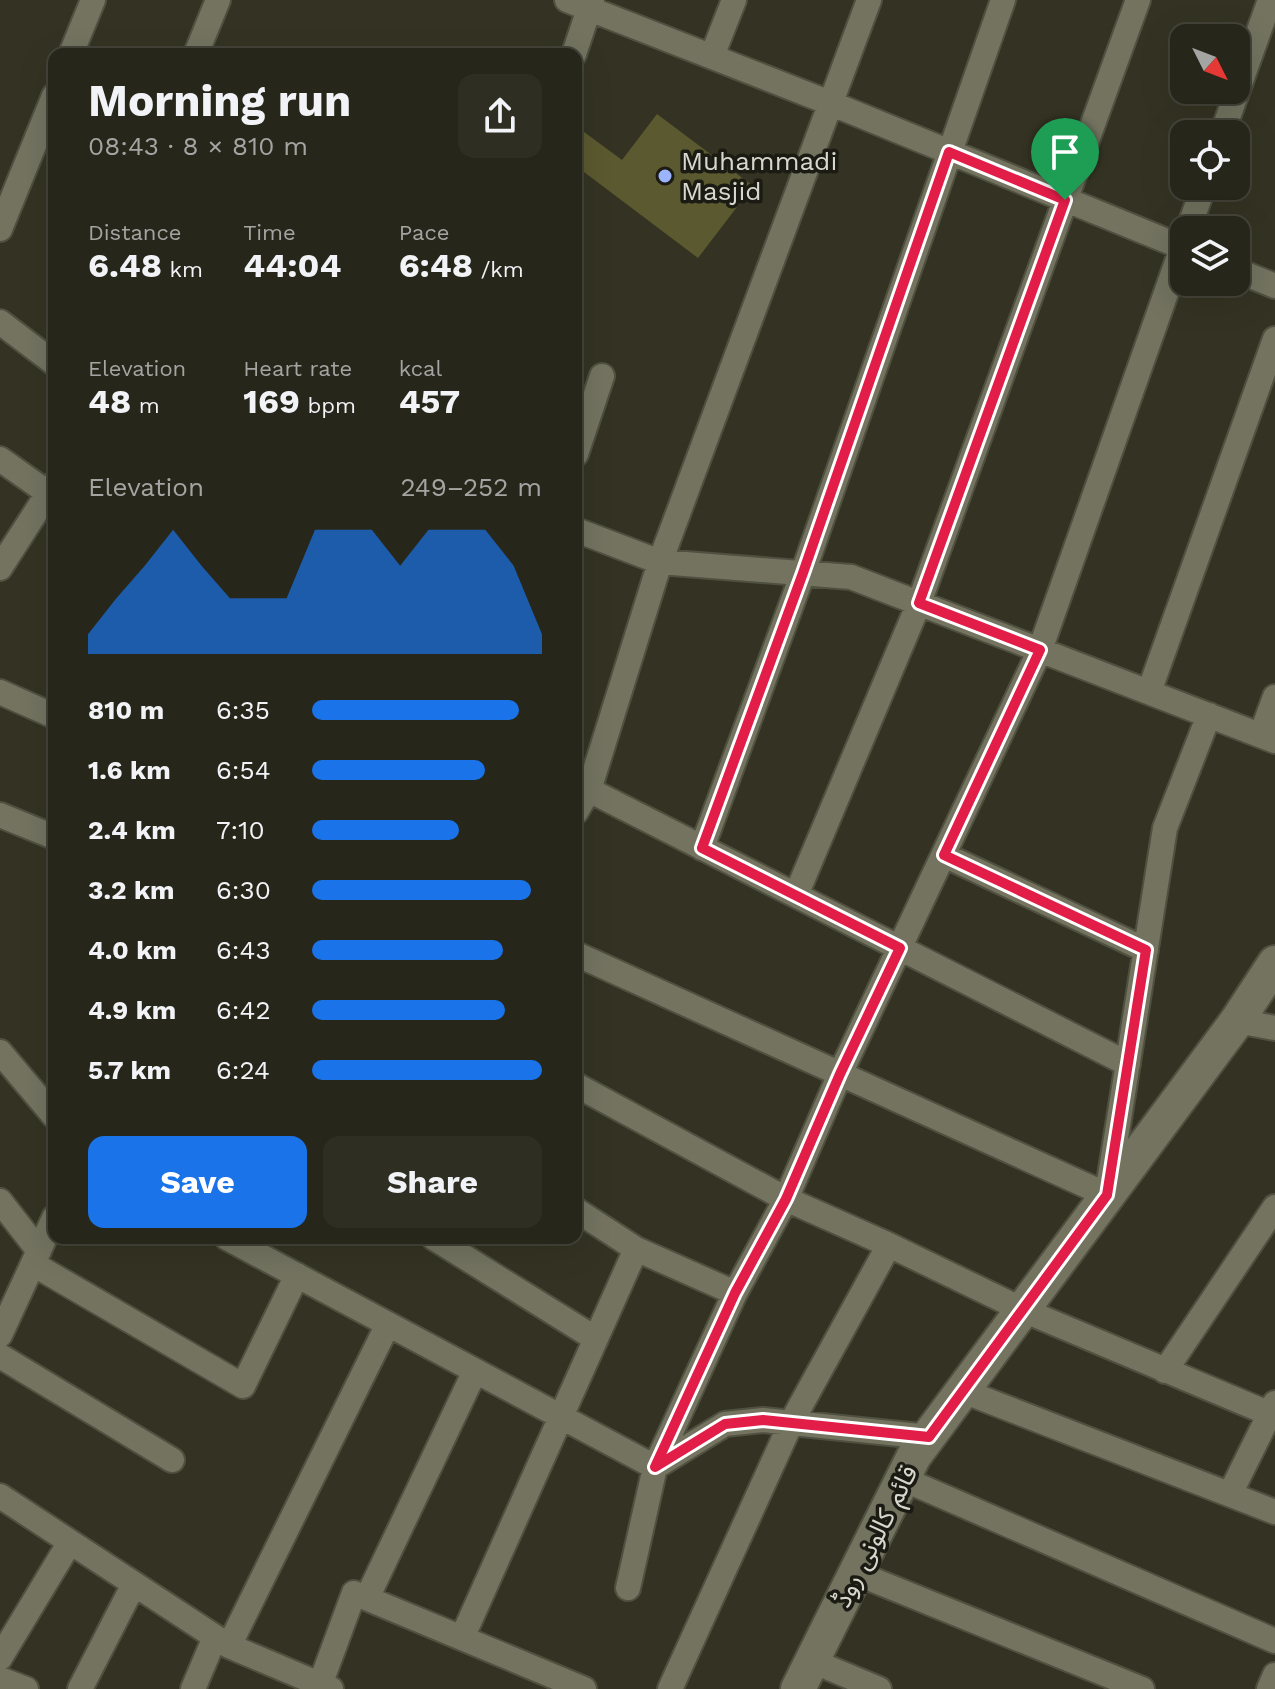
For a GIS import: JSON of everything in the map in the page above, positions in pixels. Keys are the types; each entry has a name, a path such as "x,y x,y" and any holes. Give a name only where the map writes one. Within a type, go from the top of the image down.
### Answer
{"street":[{"path":"73,48 93,0"},
{"path":"198,48 218,0"},
{"path":"712,56 734,0"},
{"path":"582,802 589,790 660,562 869,0"},
{"path":"702,848 803,573 1003,0"},
{"path":"796,895 919,603 1138,0"},
{"path":"1227,120 1270,0"},
{"path":"575,48 582,3 1065,200 1170,237"},
{"path":"0,229 48,111"},
{"path":"1250,276 1275,286"},
{"path":"628,1588 655,1467 735,1293 786,1199 840,1074 1040,650 1170,284"},
{"path":"0,322 48,358"},
{"path":"1149,692 1275,339"},
{"path":"582,436 602,376"},
{"path":"0,459 48,487"},
{"path":"0,568 48,494"},
{"path":"582,532 660,562 851,577 1268,738 1275,697"},
{"path":"0,692 48,713"},
{"path":"582,957 1107,1195 1165,828 1209,715"},
{"path":"589,790 1128,1064"},
{"path":"0,815 48,835"},
{"path":"944,855 1146,950"},
{"name":"قائم کالونی روڈ","path":"805,1675 914,1456 1237,1021 1275,963"},
{"path":"1237,1021 1275,1028"},
{"path":"0,1052 48,1109"},
{"path":"582,1088 786,1199 1023,1310 1165,1371 1272,1408 1230,1494"},
{"path":"0,1201 36,1258 243,1386 297,1275"},
{"path":"1165,1371 1275,1207"},
{"path":"582,1214 636,1249 735,1293"},
{"path":"0,1334 48,1231"},
{"path":"238,1244 655,1467"},
{"path":"444,1244 596,1339"},
{"path":"670,1689 791,1423 889,1245"},
{"path":"462,1638 636,1249"},
{"path":"193,1689 222,1642 388,1324"},
{"path":"0,1356 172,1460"},
{"path":"367,1598 475,1371"},
{"path":"963,1391 1275,1512"},
{"path":"655,1467 725,1424 763,1420 929,1437"},
{"path":"903,1479 1275,1641"},
{"path":"0,1496 222,1642 293,1682 326,1687 354,1593 584,1689"},
{"path":"0,1658 70,1542"},
{"path":"856,1573 1142,1689"},
{"path":"80,1689 134,1584"},
{"path":"805,1675 879,1689"},
{"path":"1269,1689 1275,1675"},
{"path":"0,1679 26,1689"}],"building":[{"name":"Muhammadi Masjid","path":"657,114 753,186 698,258 582,171 582,130 622,160"}],"place":[{"name":"Muhammadi Masjid","path":"665,176"}],"route":[{"path":"949,152 1065,200 919,603 1040,650 944,855 1146,950 1107,1195 929,1437 763,1420 725,1424 655,1467 735,1293 786,1199 840,1074 900,948 702,848 803,573 949,152"}]}
